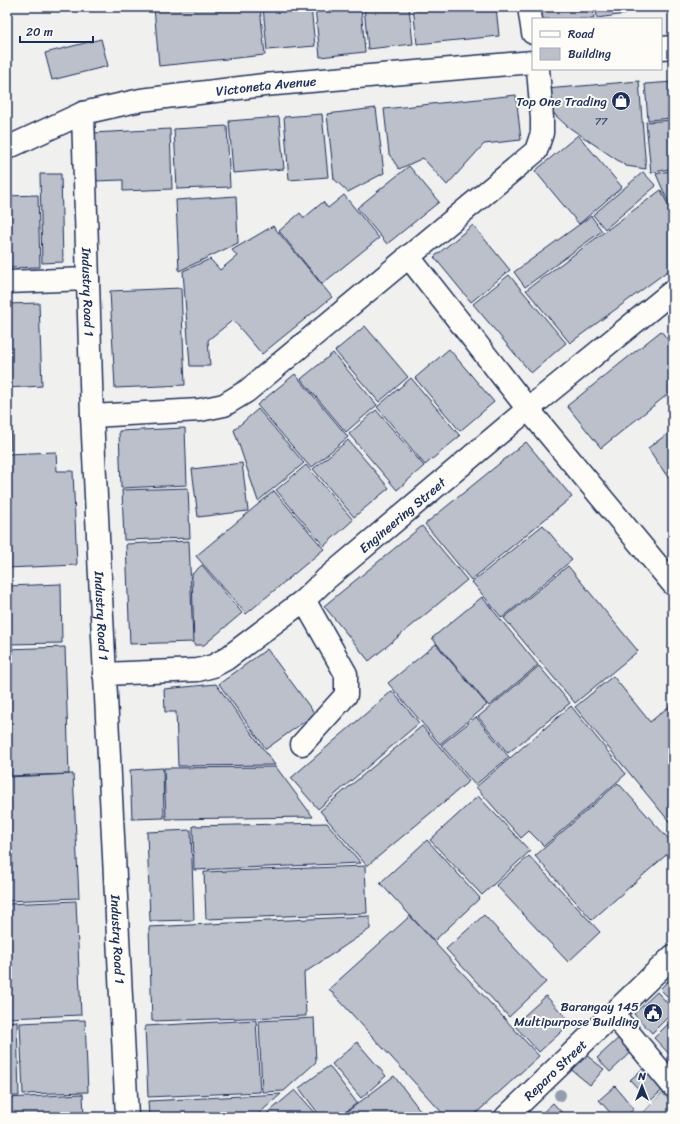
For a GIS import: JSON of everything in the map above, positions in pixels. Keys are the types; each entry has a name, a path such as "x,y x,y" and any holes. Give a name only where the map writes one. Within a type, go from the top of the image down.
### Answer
{"street":[{"path":"529,7 532,27"},
{"path":"662,48 673,47"},
{"name":"Victoneta Avenue","path":"7,148 83,113 141,100 264,85 532,62"},
{"path":"92,416 200,410 224,405 247,391 536,151 542,133 538,70"},
{"name":"Industry Road 1","path":"83,113 92,416 127,1117"},
{"path":"408,256 528,408 673,584"},
{"path":"7,282 88,279"},
{"name":"Engineering Street","path":"104,674 198,670 213,666 226,659 304,600 338,569 528,408 673,291"},
{"path":"302,744 346,695 346,674 304,600"},
{"name":"Reparo Street","path":"506,1117 673,956"},
{"path":"614,1014 673,1086"}],"shaded area":[{"path":"662,1093 673,1104 673,1117 647,1117 643,1113"}],"building":[{"path":"154,7 260,7 265,55 159,66"},
{"path":"263,7 311,7 315,46 267,50"},
{"path":"315,7 361,7 365,52 320,57"},
{"path":"364,7 409,7 413,44 368,49"},
{"path":"413,7 496,7 499,36 417,44"},
{"path":"540,7 593,7 594,18 541,18"},
{"path":"596,7 626,7 626,14 597,18"},
{"path":"101,39 108,66 52,80 45,53"},
{"path":"639,81 646,169 626,166 567,126 555,115 548,104 546,89"},
{"path":"673,82 673,118 648,120 645,84"},
{"path":"516,95 521,140 484,144 447,185 423,158 399,169 389,154 384,109"},
{"path":"376,108 384,173 348,192 334,179 327,114"},
{"path":"322,114 328,177 289,180 284,117"},
{"path":"279,117 284,169 233,173 229,121"},
{"path":"673,120 673,168 651,173 646,122"},
{"path":"227,126 230,187 177,189 174,129"},
{"path":"170,129 172,189 123,191 123,180 94,181 92,133"},
{"path":"578,135 622,187 579,224 535,171"},
{"path":"409,166 439,202 387,244 357,208"},
{"path":"673,170 673,213 656,174"},
{"path":"643,172 656,186 605,229 593,215"},
{"path":"40,174 61,174 63,262 42,263"},
{"path":"661,190 673,216 673,267 570,343 526,290"},
{"path":"38,195 40,267 7,268 7,196"},
{"path":"344,195 379,238 322,284 279,231 300,213 304,218 323,202 328,208"},
{"path":"236,196 238,243 179,271 176,200"},
{"path":"591,216 602,231 525,287 514,272"},
{"path":"473,225 510,270 471,302 434,257"},
{"path":"273,226 332,297 262,354 233,320 208,340 210,366 190,366 183,271 210,259 220,270 237,256 232,250"},
{"path":"509,275 566,343 531,373 473,304"},
{"path":"181,288 185,385 115,388 110,291"},
{"path":"39,303 42,386 7,388 7,304"},
{"path":"365,326 408,377 379,402 335,351"},
{"path":"661,331 673,346 673,390 601,448 567,406"},
{"path":"449,349 494,402 460,431 415,378"},
{"path":"333,353 377,405 346,432 301,379"},
{"path":"295,374 348,437 311,468 257,405"},
{"path":"411,378 460,436 425,465 377,407"},
{"path":"7,397 9,397 11,450 7,450"},
{"path":"258,409 304,463 258,501 234,430"},
{"path":"376,410 424,466 397,490 349,434"},
{"path":"185,428 187,485 121,488 119,431"},
{"path":"673,430 673,485 648,448"},
{"path":"348,440 389,488 354,517 313,469"},
{"path":"526,442 572,497 471,580 425,524"},
{"path":"56,452 57,471 73,471 77,565 7,568 7,454"},
{"path":"242,463 248,511 198,517 192,469"},
{"path":"306,465 353,520 324,546 276,490"},
{"path":"188,488 190,538 124,540 122,490"},
{"path":"274,491 324,549 246,614 196,556"},
{"path":"543,525 572,560 502,618 472,582"},
{"path":"422,526 467,580 369,661 324,606"},
{"path":"189,541 193,642 130,644 126,544"},
{"path":"202,565 242,613 204,645 194,645 192,574"},
{"path":"568,566 638,651 575,703 504,618"},
{"path":"61,584 62,643 7,644 7,586"},
{"path":"482,597 538,665 489,706 432,638"},
{"path":"436,644 487,705 440,744 388,683"},
{"path":"65,647 69,774 7,776 7,649"},
{"path":"267,649 315,714 266,749 219,684"},
{"path":"539,666 570,703 508,753 478,717"},
{"path":"613,676 650,722 673,703 673,826 575,707"},
{"path":"216,684 275,765 178,766 176,712 165,712 164,689"},
{"path":"392,691 419,723 318,809 291,778"},
{"path":"571,706 626,774 544,846 529,831 521,838 476,787"},
{"path":"476,717 509,757 475,785 441,745"},
{"path":"422,726 469,781 367,866 320,811"},
{"path":"276,767 313,817 166,819 164,768"},
{"path":"163,768 164,818 132,819 130,770"},
{"path":"73,774 79,898 7,901 7,777"},
{"path":"618,783 673,844 673,849 592,920 535,856"},
{"path":"478,796 530,851 482,895 430,840"},
{"path":"327,823 361,863 194,870 193,826"},
{"path":"191,830 194,920 150,921 147,832"},
{"path":"427,840 480,898 434,941 380,883"},
{"path":"529,856 600,932 568,962 496,885"},
{"path":"365,866 367,913 206,919 204,872"},
{"path":"76,901 81,1015 7,1018 7,904"},
{"path":"484,915 546,982 509,1017 446,949"},
{"path":"370,916 370,929 304,973 306,1016 152,1021 149,927"},
{"path":"410,916 539,1056 472,1117 446,1117 329,989"},
{"path":"672,977 673,978 673,1002 660,989"},
{"name":"Barangay 145 Multipurpose Building","path":"657,992 673,1009 673,1012 652,1033 634,1014"},
{"path":"546,996 571,1023 539,1052 514,1025"},
{"path":"314,1018 316,1062 284,1091 262,1092 259,1021"},
{"path":"85,1020 88,1092 23,1094 20,1023"},
{"path":"256,1020 260,1092 148,1097 145,1026"},
{"path":"673,1020 673,1058 654,1038"},
{"path":"17,1021 19,1096 7,1096 7,1022"},
{"path":"623,1034 636,1048 610,1072 597,1058"},
{"path":"357,1042 386,1076 361,1098 332,1064"},
{"path":"581,1051 604,1069 590,1085 568,1067"},
{"path":"647,1065 667,1086 650,1101 630,1080"},
{"path":"329,1066 357,1103 339,1117 321,1117 299,1088"},
{"path":"394,1076 423,1114 420,1117 340,1117"},
{"path":"615,1086 634,1109 625,1117 614,1117 599,1100"},
{"path":"295,1090 319,1117 263,1117"},
{"path":"83,1094 84,1117 7,1117 7,1098"},
{"path":"281,1094 255,1117 149,1117 148,1101"},
{"path":"553,1103 566,1117 538,1117"}],"place":[{"name":"Top One Trading","path":"621,101"},
{"name":"Barangay 145 Multipurpose Building","path":"653,1013"}]}
